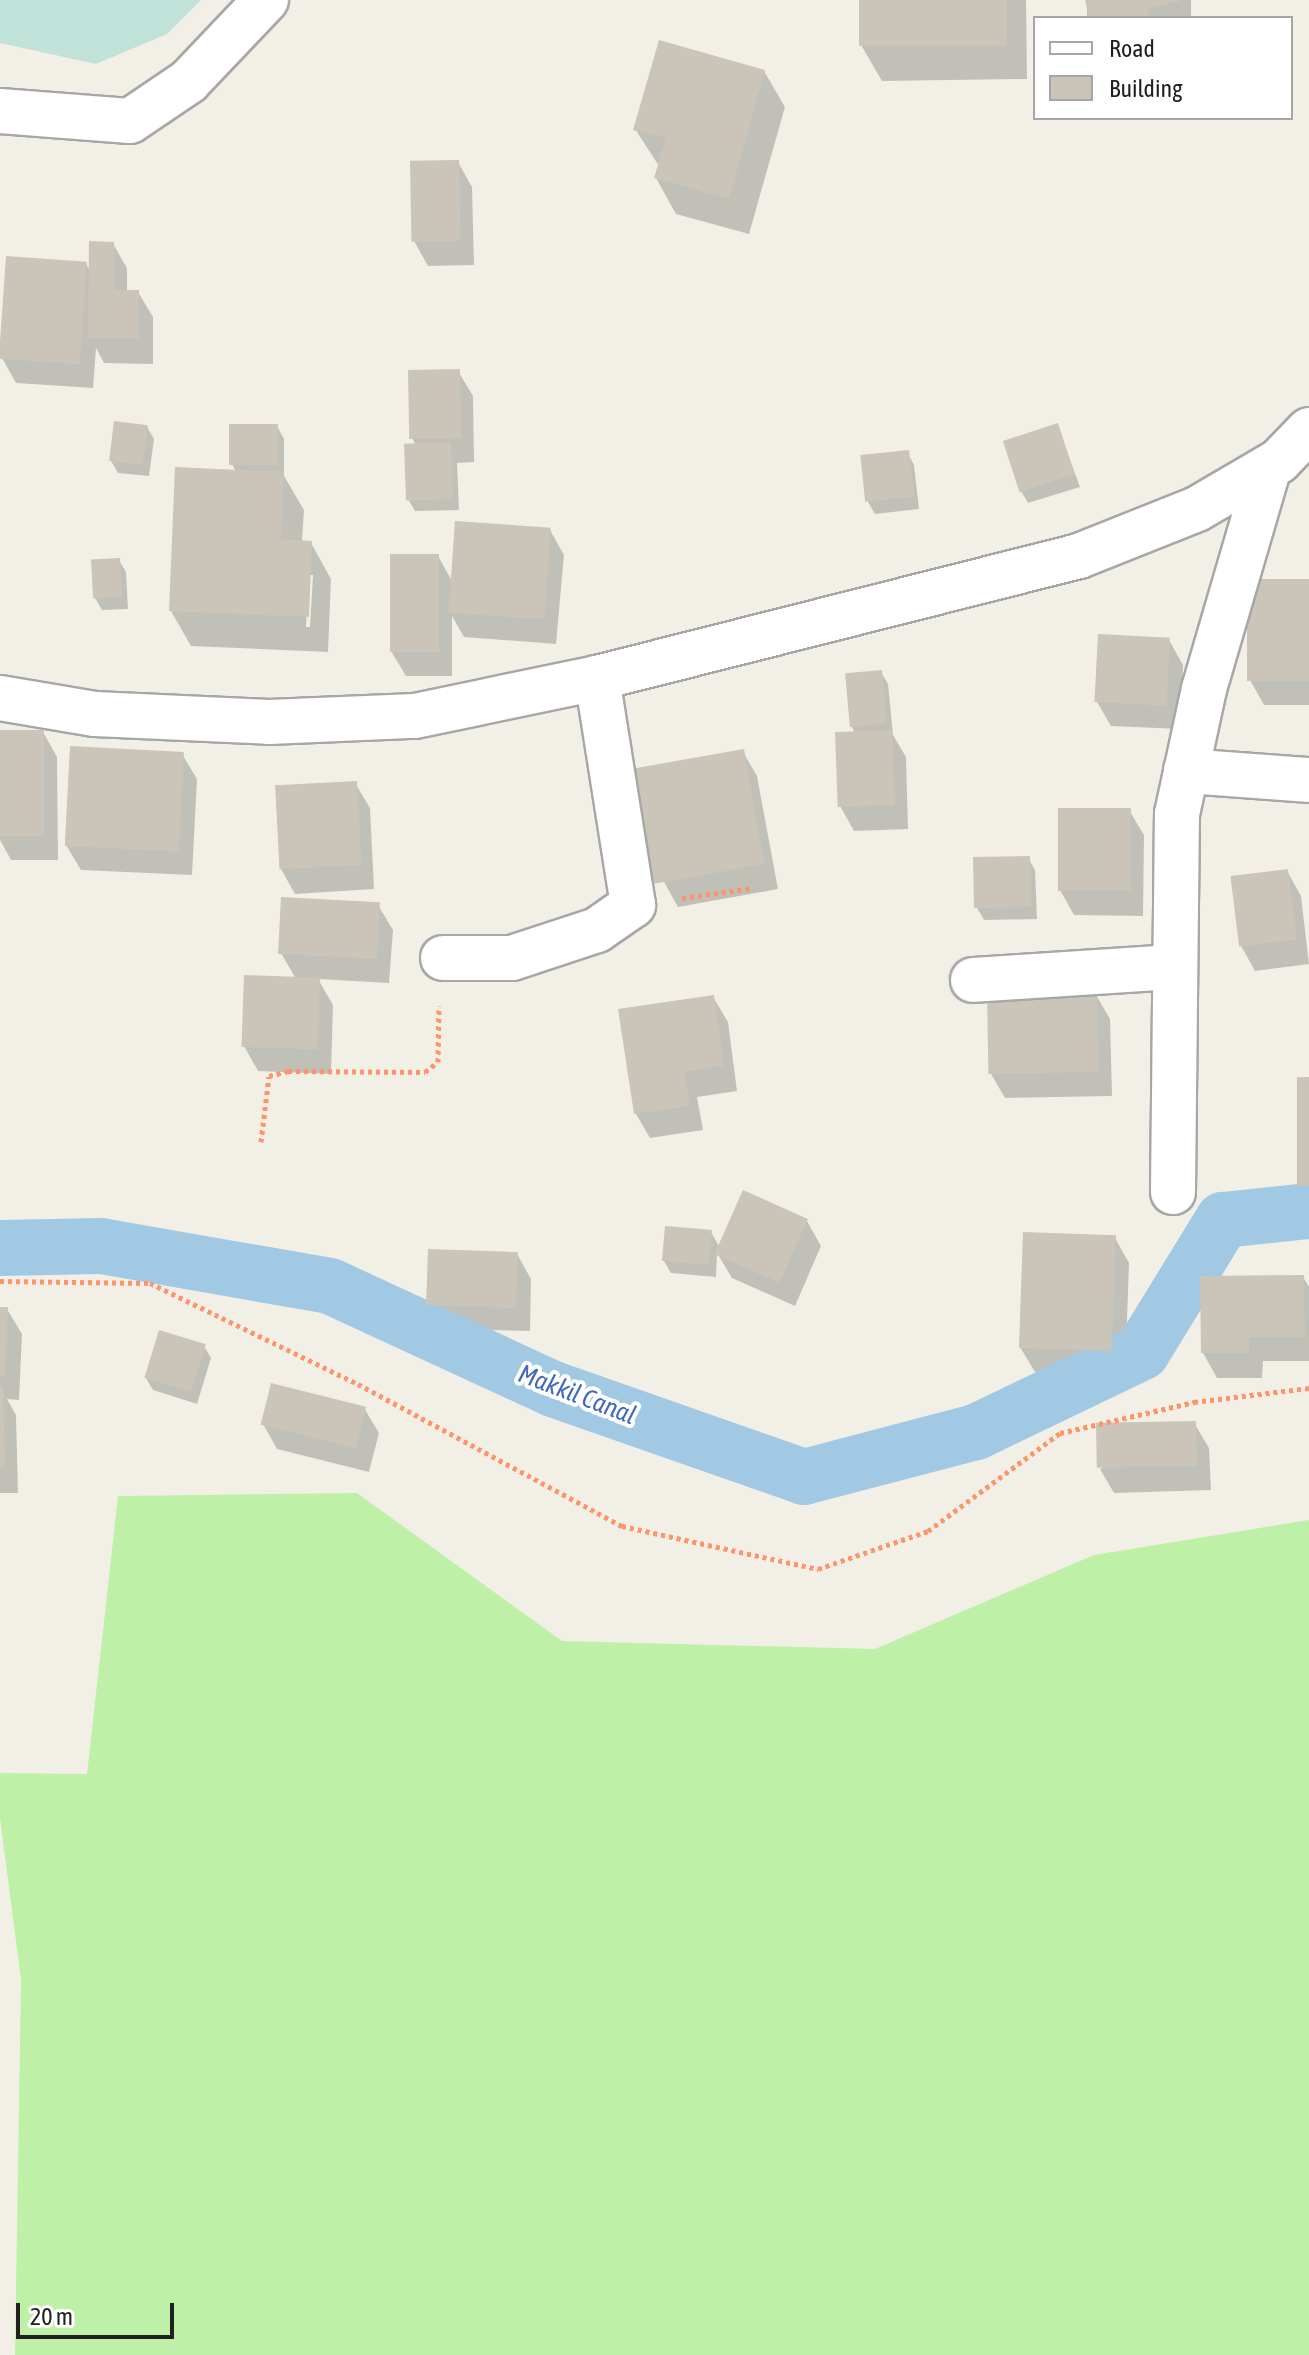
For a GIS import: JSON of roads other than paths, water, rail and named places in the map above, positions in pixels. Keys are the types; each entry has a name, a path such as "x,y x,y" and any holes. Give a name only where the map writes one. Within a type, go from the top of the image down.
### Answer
{"street":[{"path":"0,111 130,121 189,81 266,0"},
{"path":"0,698 95,714 269,722 415,716 597,678 1079,556 1197,509 1269,467 1309,430"},
{"path":"1173,1192 1177,814 1204,689 1269,467"},
{"path":"443,958 512,958 597,930 633,905 597,678"},
{"path":"1186,771 1309,780"},
{"path":"973,980 1175,967"}],"waterway":[{"name":"Makkil Canal","path":"0,1248 101,1246 330,1286 553,1389 804,1477 976,1432 1142,1352 1223,1220 1309,1211"}]}
